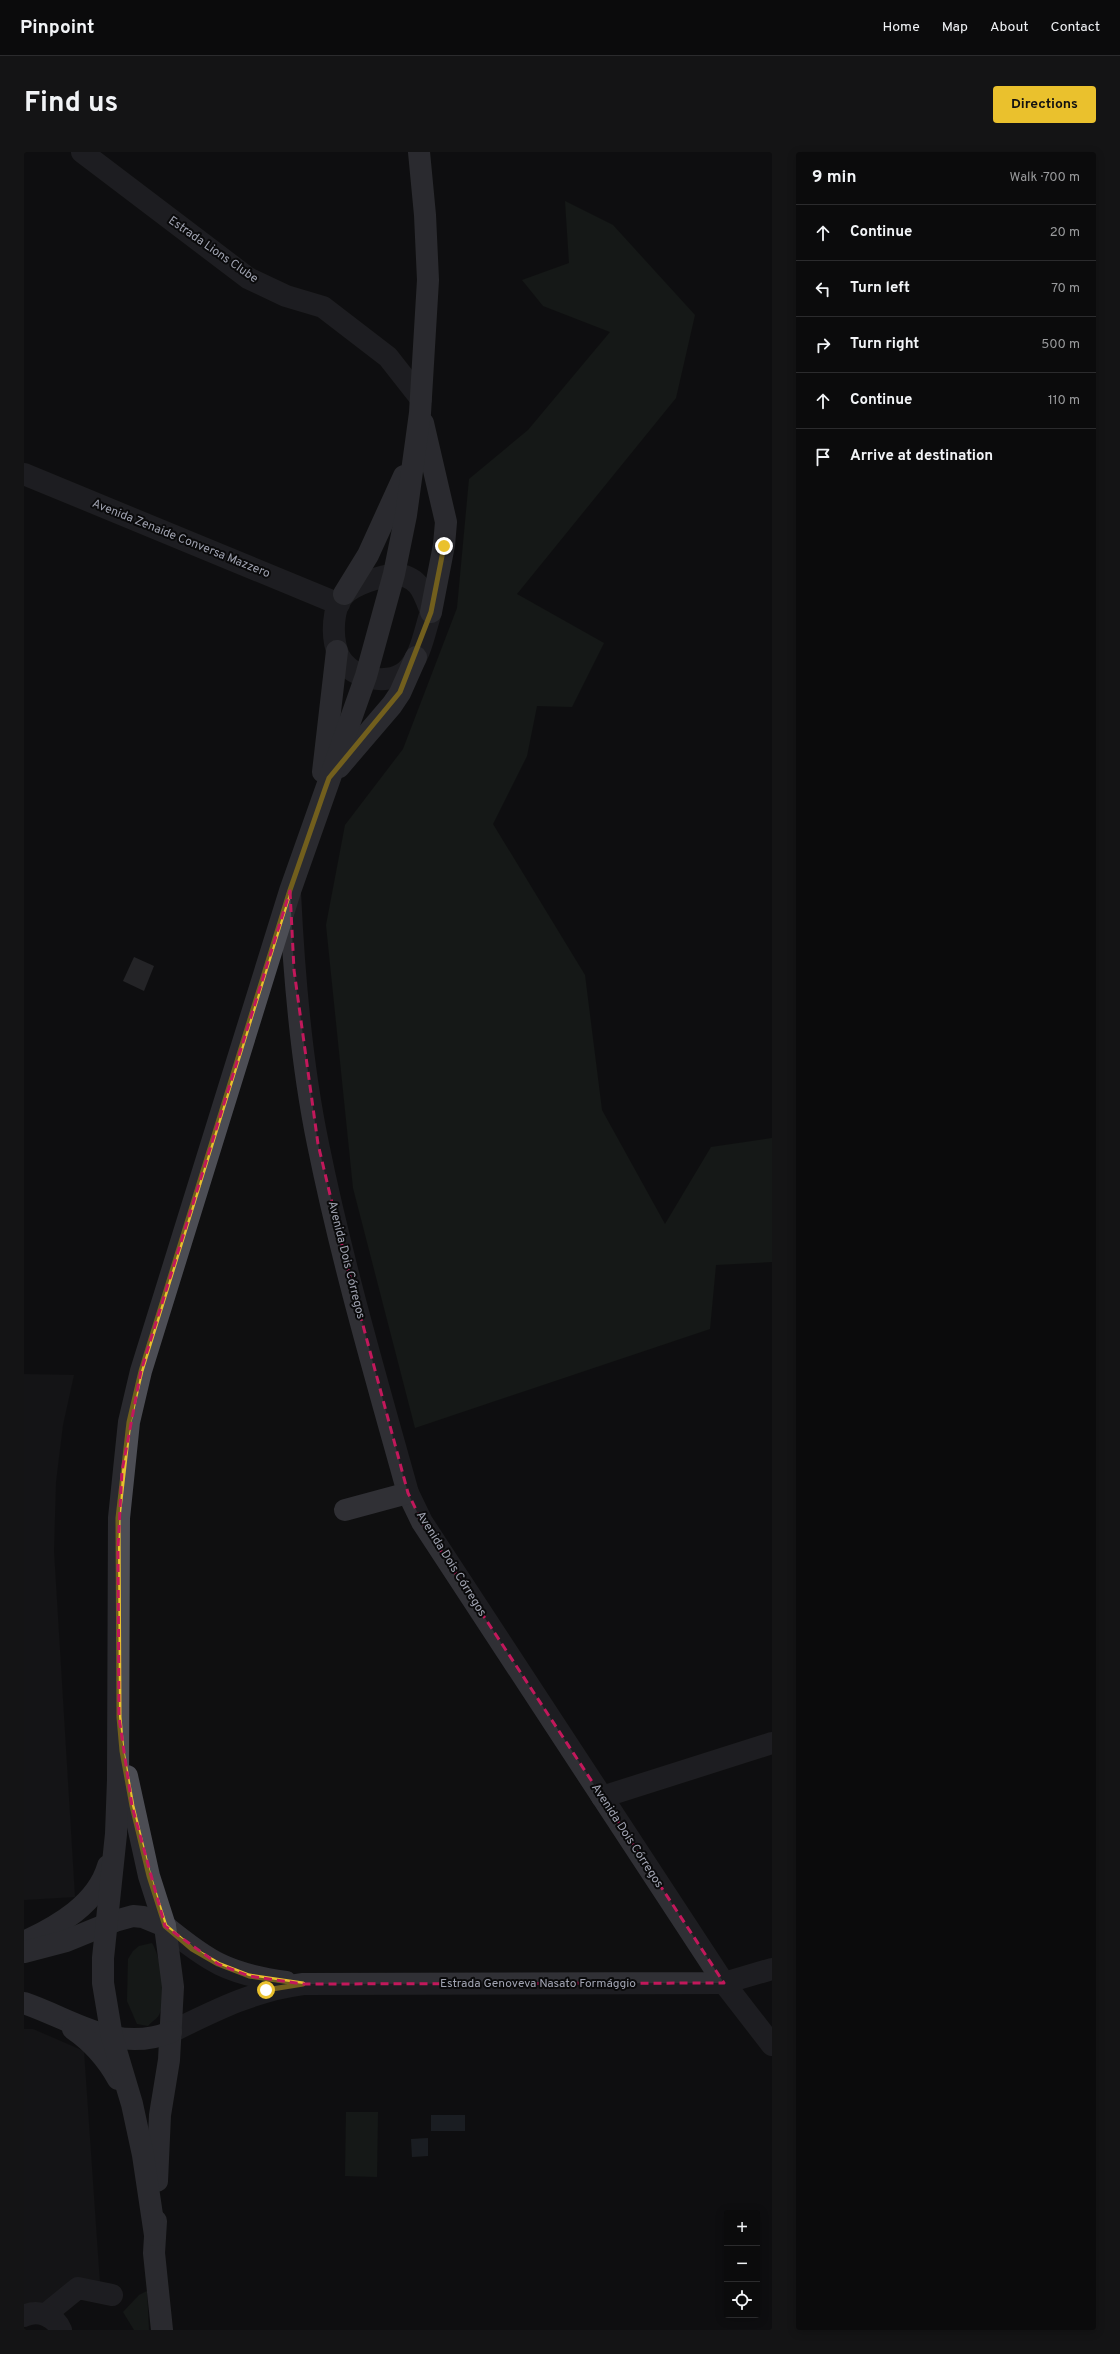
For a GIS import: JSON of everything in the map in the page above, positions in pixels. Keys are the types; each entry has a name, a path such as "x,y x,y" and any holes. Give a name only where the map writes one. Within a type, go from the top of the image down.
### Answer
{"main road":[{"path":"155,2235 143,2155 132,2104 112,2037 103,1983 116,1834 119,1717 118,1518 129,1422 148,1349 290,890 366,676 394,574 406,515 415,453 420,406 428,280 426,215 418,152"},
{"path":"420,406 446,522 444,546 431,612"},
{"path":"342,599 368,555 415,453"},
{"path":"327,784 323,773 337,652"},
{"path":"327,784 392,705 400,692 416,657"},
{"path":"119,1717 122,1751 132,1806 156,1901 165,1926 173,1987 169,2060 160,2114 154,2253 162,2330"},
{"path":"24,1942 55,1925 87,1902 96,1892 106,1872 116,1834"},
{"path":"24,1952 66,1941 133,1916 144,1917 165,1926"},
{"path":"24,2003 112,2037 134,2041 171,2032"},
{"path":"58,2017 85,2038 103,2057 132,2104"}],"street":[{"name":"Estrada Lions Clube","path":"82,152 248,278 286,296 323,307 388,357 420,406"},
{"name":"Avenida Zenaide Conversa Mazzero","path":"24,474 342,599"},
{"path":"394,574 410,577 419,584 431,612 416,657 406,671 396,676 382,679 356,673 337,652 334,623 342,599 375,578 394,574"},
{"name":"Avenida Dois Córregos","path":"290,890 294,970 304,1056 318,1144 346,1262 408,1493 422,1522 724,1983 772,2045"},
{"path":"346,1510 408,1493"},
{"path":"602,1797 772,1743"},
{"name":"Estrada Genoveva Nasato Formággio","path":"165,1926 192,1949 218,1964 249,1976 303,1984 724,1983 772,1969"},
{"name":"Estrada Genoveva Nasato Formággio","path":"171,2032 266,1990 303,1984"},
{"path":"46,2314 78,2288 112,2295"},
{"path":"24,2316 36,2313 46,2314 54,2319 61,2330"}],"highlighted area":[{"path":"290,891 294,970 318,1144 346,1262 408,1493 422,1522 724,1983 303,1984 249,1976 218,1964 165,1926 132,1806 119,1717 118,1548 122,1471 141,1371"}],"shaded area":[{"path":"565,201 613,225 695,315 676,398 517,594 604,643 572,707 537,706 527,756 493,824 585,975 602,1110 665,1224 711,1147 772,1138 772,1262 716,1265 710,1329 415,1428 353,1188 326,925 345,825 403,749 457,608 469,479 528,430 610,332 543,306 522,280 569,263"},
{"path":"24,1374 74,1375 63,1425 56,1482 54,1551 75,1897 24,1900"},
{"path":"152,1943 161,1968 163,1999 162,2008 159,2015 148,2026 137,2024 127,2001 128,1959 133,1951 139,1946"},
{"path":"24,2029 33,2029 84,2051 101,2298 24,2305"},
{"path":"346,2112 378,2112 377,2177 345,2176"},
{"path":"431,2115 465,2115 465,2131 431,2131"},
{"path":"428,2138 428,2156 412,2157 411,2139"},
{"path":"147,2291 149,2330 134,2330 123,2312 139,2295"}],"building":[{"path":"134,957 154,966 144,991 123,981"}],"route":[{"path":"266,1990 303,1984 249,1976 206,1958 192,1949 165,1926 156,1901 132,1806 122,1751 119,1717 118,1518 122,1471 129,1422 141,1371 290,890 325,789 329,778 392,705 400,692 416,657 431,612 444,546"}]}
